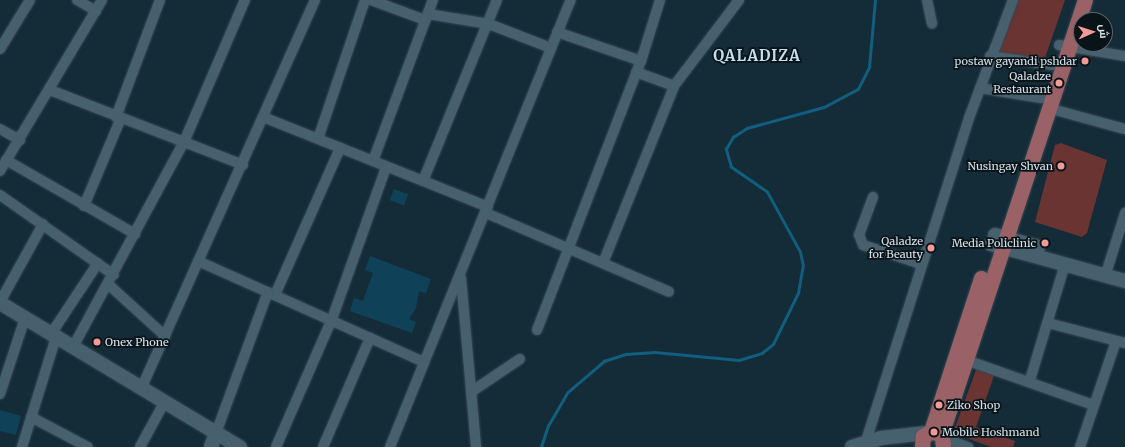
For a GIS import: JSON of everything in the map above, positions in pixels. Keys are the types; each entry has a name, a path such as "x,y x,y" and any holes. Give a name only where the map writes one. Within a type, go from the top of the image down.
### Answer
{"main road":[{"path":"1045,103 1052,65 1064,46 1074,0"},
{"path":"933,440 1064,46 1085,0"},
{"path":"933,440 966,360 998,241"}],"street":[{"path":"0,49 30,0"},
{"path":"77,0 96,11"},
{"path":"0,171 50,90 102,0"},
{"path":"84,206 119,118 160,0"},
{"path":"73,347 110,285 114,274 184,142 245,0"},
{"path":"142,389 315,0"},
{"path":"318,139 366,0"},
{"path":"371,0 426,17 489,24 551,48"},
{"path":"373,161 433,0"},
{"path":"423,181 498,0"},
{"path":"390,447 461,276 570,0"},
{"path":"537,330 570,249 636,72 660,0"},
{"path":"602,263 674,86 740,0"},
{"path":"927,0 932,23"},
{"path":"968,447 933,440 857,446 921,264 990,56 1013,0"},
{"path":"557,32 640,61"},
{"path":"1064,46 1125,56"},
{"path":"990,56 1052,65"},
{"path":"636,72 674,86"},
{"path":"980,88 1045,103 1125,128"},
{"path":"50,90 242,165"},
{"path":"263,117 423,181 570,249 669,292"},
{"path":"0,129 20,140"},
{"path":"211,447 271,294 340,148"},
{"path":"6,160 135,234"},
{"path":"276,447 332,319 386,166"},
{"path":"0,195 114,274"},
{"path":"873,197 859,235 863,245 921,264"},
{"path":"1108,267 1125,213"},
{"path":"43,224 0,302 164,403 240,447"},
{"path":"998,241 1065,264 1125,281"},
{"path":"998,241 1125,272"},
{"path":"198,261 271,294 332,319 424,362"},
{"path":"22,447 54,336 98,263"},
{"path":"1030,380 1065,264"},
{"path":"461,276 476,447"},
{"path":"110,285 165,336"},
{"path":"0,394 25,318"},
{"path":"1048,323 1121,342 1093,405 1080,447"},
{"path":"323,447 370,338"},
{"path":"471,392 520,359"},
{"path":"966,360 1030,380 1093,405"},
{"path":"140,447 164,403"},
{"path":"31,418 88,447"}],"shaded area":[{"path":"1017,0 1065,0 1045,58 996,53"},
{"path":"1061,143 1107,160 1087,233 1082,237 1035,222 1055,145"},
{"path":"977,367 995,373 976,427 1015,441 1013,447 991,447 953,433"}],"building":[{"path":"394,189 408,194 404,205 390,200"},
{"path":"370,256 431,279 426,293 419,291 416,308 409,319 416,322 412,333 350,311 354,298 363,301 373,273 365,270"},
{"path":"0,410 21,416 16,435 0,431"}],"waterway":[{"path":"541,447 548,426 568,392 604,361 626,354 655,352 739,360 762,353 773,344 798,293 803,266 800,252 767,192 731,167 726,149 733,137 747,128 824,107 858,89 869,67 875,0"}],"place":[{"name":"postaw gayandi pshdar","path":"1085,61"},
{"name":"Qaladze Restaurant","path":"1059,83"},
{"name":"Nusingay Shvan","path":"1061,166"},
{"name":"Media Policlinic","path":"1045,243"},
{"name":"Qaladze for Beauty","path":"931,248"},
{"name":"Onex Phone","path":"97,342"},
{"name":"Ziko Shop","path":"939,405"},
{"name":"Mobile Hoshmand","path":"934,432"}],"district":[{"name":"QALADIZA","path":"757,56"}]}
